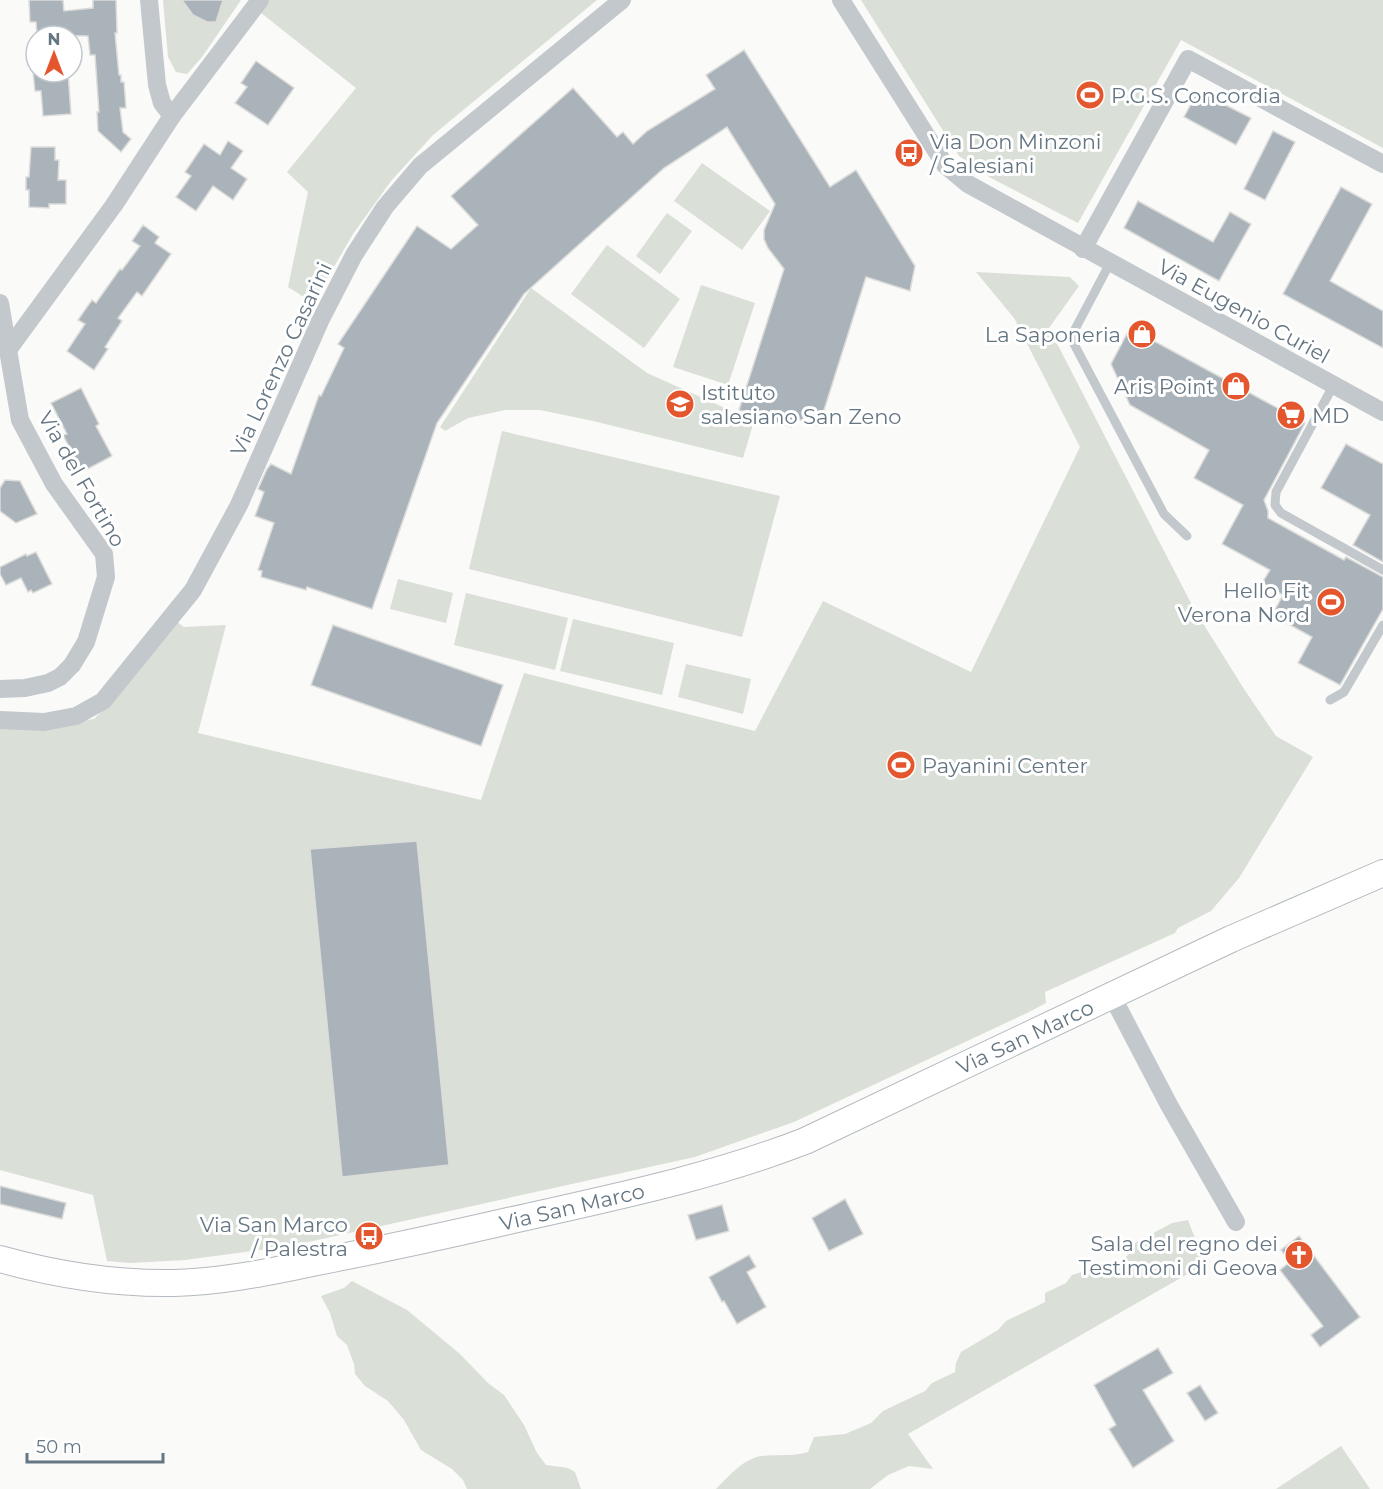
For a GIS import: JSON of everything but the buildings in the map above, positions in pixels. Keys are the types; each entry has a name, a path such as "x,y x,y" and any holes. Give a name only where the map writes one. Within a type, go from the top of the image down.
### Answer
{"main road":[{"name":"Via San Marco","path":"0,1259 72,1276 109,1281 164,1283 203,1281 281,1270 695,1178 795,1144 1241,935 1383,873"}],"street":[{"path":"149,0 156,85 162,103 172,116"},
{"path":"8,350 114,205 172,116 260,0"},
{"name":"Via Lorenzo Casarini","path":"0,720 44,722 55,720 76,716 104,701 193,590 239,505 320,321 354,255 385,207 420,166 622,0"},
{"name":"Via Eugenio Curiel","path":"840,0 945,165 968,184 1383,412"},
{"path":"1083,249 1188,59 1383,164"},
{"name":"Via del Fortino","path":"0,303 20,420 54,484 104,554 106,577 86,642 72,665 60,677 48,683 25,688 0,689"},
{"name":"Via San Marco","path":"1112,996 1169,1105 1236,1222"}],"lane":[{"path":"1110,263 1072,335 1074,344 1164,514 1186,536"},
{"path":"1333,386 1276,492 1275,505 1281,513 1383,570"},
{"path":"1330,700 1344,692 1383,625"}],"shaded area":[{"path":"163,0 241,0 202,57 187,74 176,72 168,57"},
{"path":"261,0 597,0 433,135 391,181 353,234 313,303 288,287 308,192 287,172 356,88 256,9"},
{"name":"P.G.S. Concordia","path":"861,0 1383,0 1383,148 1181,40 1078,223 991,178 959,156"},
{"path":"702,163 770,211 742,250 674,201"},
{"path":"667,213 692,231 660,274 636,256"},
{"path":"607,245 680,299 644,348 571,294"},
{"name":"Payanini Center","path":"976,272 1070,277 1079,286 1049,328 1194,609 1276,736 1313,757 1239,878 1211,911 1178,928 1175,933 1045,992 1046,1003 1027,1013 794,1122 695,1157 290,1246 185,1260 130,1263 107,1261 93,1195 0,1170 0,726 32,729 94,719 121,692 177,622 184,627 226,625 198,733 481,800 524,673 755,731 823,601 971,672 1080,447 1014,318"},
{"path":"701,285 755,303 728,385 673,367"},
{"path":"531,288 647,373 754,421 743,458 540,410 505,410 468,418 445,431 440,427"},
{"path":"502,431 780,496 742,637 469,569"},
{"path":"398,579 453,593 446,623 390,609"},
{"path":"466,593 568,618 555,670 454,645"},
{"path":"573,619 674,643 662,695 560,671"},
{"path":"686,664 751,679 743,714 678,697"},
{"path":"1188,1220 1205,1264 908,1434 933,1469 909,1466 888,1475 870,1489 716,1489 736,1469 754,1458 808,1452 814,1437 845,1434 871,1423 883,1411 925,1391 932,1383 955,1372 961,1352 998,1330 1006,1321 1045,1302 1045,1293 1066,1283 1072,1275 1085,1271 1110,1273 1129,1254 1135,1243 1172,1223"},
{"path":"352,1281 407,1310 460,1354 488,1383 504,1395 546,1465 568,1468 575,1472 581,1489 467,1489 463,1480 452,1469 421,1450 404,1420 388,1401 365,1386 355,1374 347,1345 337,1336 330,1313 321,1296 344,1288"},
{"path":"1341,1446 1370,1489 1276,1489"}],"place":[{"name":"P.G.S. Concordia","path":"1090,95"},
{"name":"Via Don Minzoni / Salesiani","path":"909,153"},
{"name":"La Saponeria","path":"1142,334"},
{"name":"Aris Point","path":"1236,386"},
{"name":"Istituto salesiano San Zeno","path":"680,404"},
{"name":"MD","path":"1291,415"},
{"name":"Hello Fit Verona Nord","path":"1331,602"},
{"name":"Payanini Center","path":"901,765"},
{"name":"Via San Marco / Palestra","path":"369,1236"},
{"name":"Sala del regno dei Testimoni di Geova","path":"1299,1255"}]}
